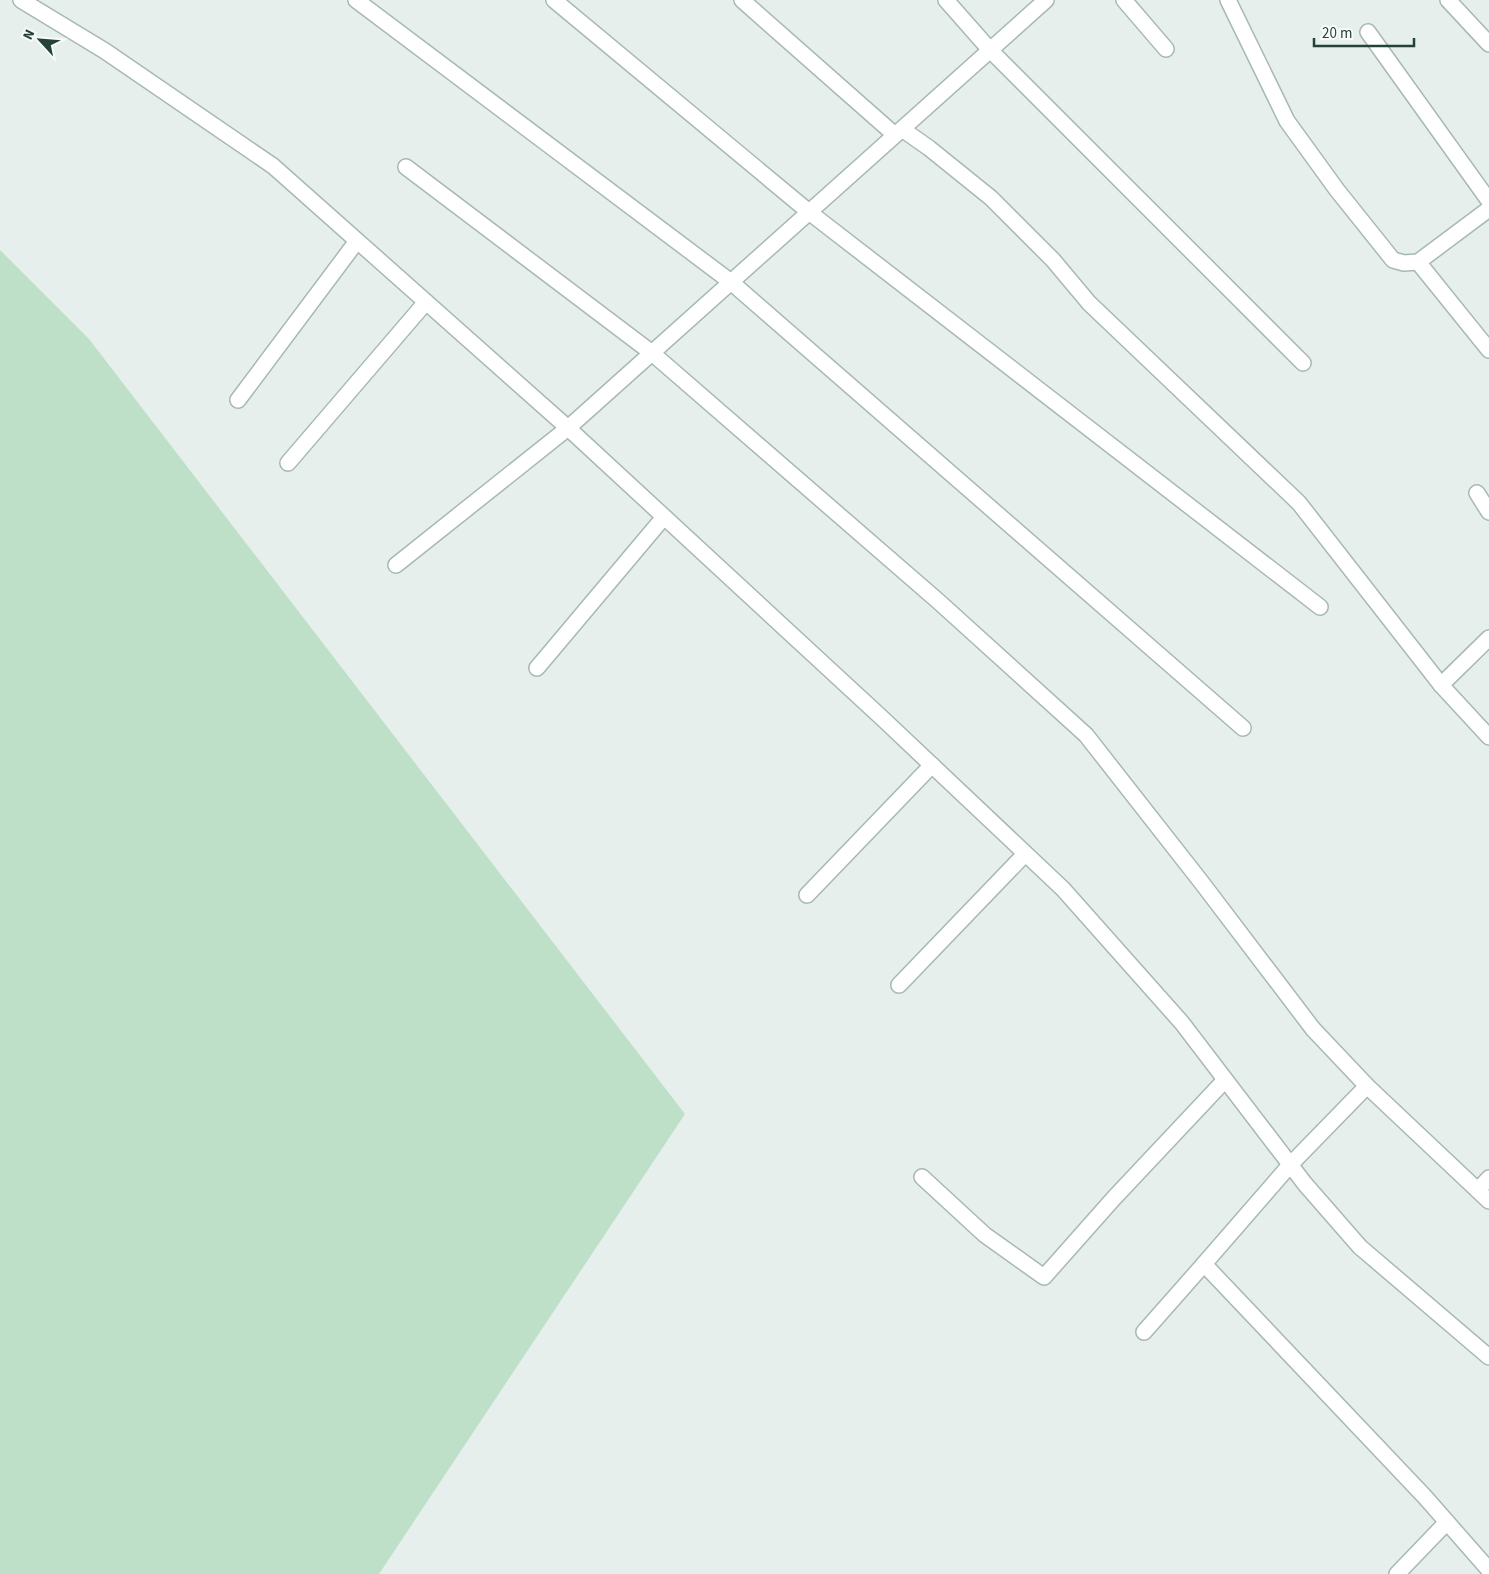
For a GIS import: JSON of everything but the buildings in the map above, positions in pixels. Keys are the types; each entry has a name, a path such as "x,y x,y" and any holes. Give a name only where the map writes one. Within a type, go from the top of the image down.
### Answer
{"street":[{"path":"21,0 105,51 273,166 568,428 1063,889 1168,1008 1290,1165 1360,1247 1489,1357"},
{"path":"356,0 731,282 1242,728"},
{"path":"554,0 809,212 1320,607"},
{"path":"742,0 898,132 929,148 991,198 1053,260 1089,303 1299,503 1441,684 1488,735"},
{"path":"946,0 990,50 1303,364"},
{"path":"396,565 568,428 1046,0"},
{"path":"1124,0 1166,49"},
{"path":"1228,0 1287,122 1337,190 1393,260 1404,263 1418,262 1489,209"},
{"path":"1448,0 1489,44"},
{"path":"1368,32 1489,200"},
{"path":"406,168 652,352 930,595 1086,736 1208,890 1312,1029 1367,1086 1489,1201"},
{"path":"238,400 358,241"},
{"path":"1418,262 1489,350"},
{"path":"288,463 426,302"},
{"path":"1477,493 1489,512"},
{"path":"537,668 664,517"},
{"path":"1441,684 1489,638"},
{"path":"807,895 932,765"},
{"path":"899,986 1025,854"},
{"path":"922,1177 985,1235 1044,1277 1152,1156 1225,1080"},
{"path":"1144,1332 1290,1165 1367,1086"},
{"path":"1478,1190 1489,1178"},
{"path":"1204,1264 1447,1522 1489,1570"},
{"path":"1396,1574 1447,1522"}],"green space":[{"path":"0,250 89,339 685,1114 379,1574 0,1574"}]}
